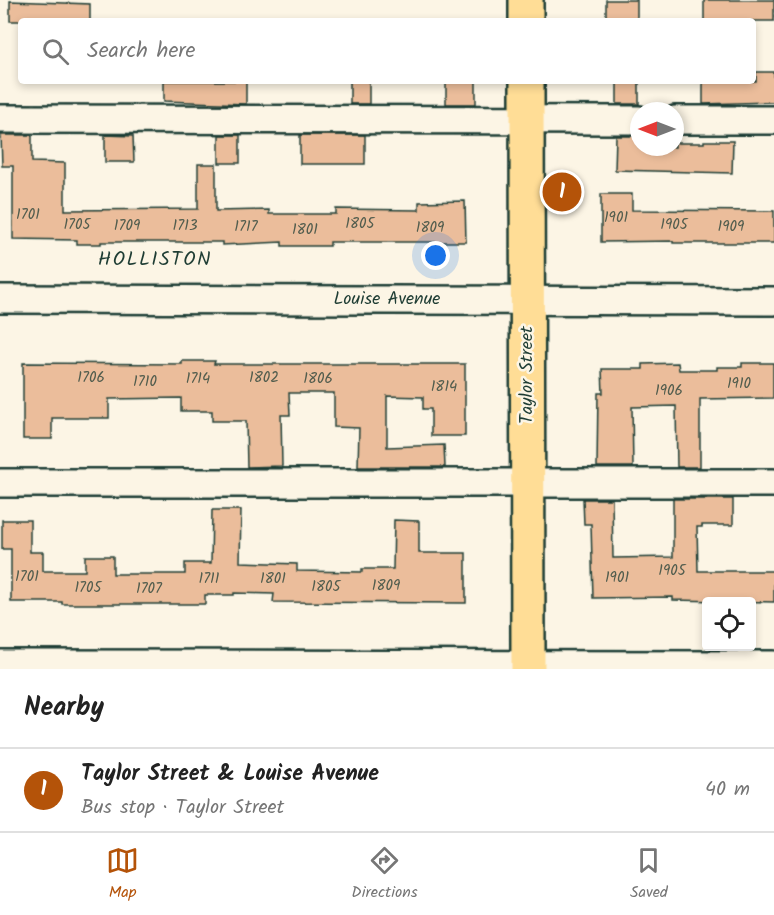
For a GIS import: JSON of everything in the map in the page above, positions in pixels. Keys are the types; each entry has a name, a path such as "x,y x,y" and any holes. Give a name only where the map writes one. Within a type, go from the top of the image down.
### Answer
{"main road":[{"path":"526,0 526,18"},
{"name":"Taylor Street","path":"527,84 528,667"}],"street":[{"path":"0,119 630,120"},
{"path":"684,120 774,120"},
{"name":"Louise Avenue","path":"0,299 774,301"},
{"path":"0,483 774,483"},
{"path":"0,664 528,667 774,665"}],"building":[{"path":"606,0 637,0 637,18 606,18"},
{"path":"704,0 774,0 774,21 756,21 756,18 704,18"},
{"path":"10,1 90,4 90,18 18,18 18,21 10,21"},
{"path":"756,72 774,72 774,102 703,104 703,84 756,84"},
{"path":"164,84 246,84 246,104 164,101"},
{"path":"350,84 369,84 369,104 350,104"},
{"path":"446,84 476,84 476,104 446,104"},
{"path":"617,84 639,84 639,102 630,102 630,104 617,104"},
{"path":"1,135 32,135 32,162 65,163 65,210 198,209 198,164 216,164 216,211 269,210 269,214 336,214 336,209 419,210 419,202 465,201 466,242 330,242 330,246 282,246 282,242 222,245 222,242 77,244 77,240 13,239 13,166 2,166"},
{"path":"105,135 133,136 134,162 105,162"},
{"path":"219,135 240,135 240,163 219,163"},
{"path":"300,135 365,135 365,164 300,164"},
{"path":"616,136 630,136 630,156 684,156 684,143 733,141 732,173 615,170"},
{"path":"601,194 632,194 632,210 774,211 774,243 601,242"},
{"path":"182,361 215,361 214,364 465,364 465,436 431,436 431,409 423,409 423,397 387,396 387,447 444,445 445,467 358,467 359,428 334,427 334,393 289,393 290,415 281,415 282,466 247,467 246,421 212,421 212,411 181,411 181,398 109,399 109,418 52,418 52,439 23,439 23,363 182,364"},
{"path":"678,363 679,370 717,370 717,367 742,367 742,363 773,363 773,398 700,399 700,467 677,467 676,406 632,407 633,467 597,467 598,393 603,393 602,369 643,369 643,364"},
{"path":"583,499 612,499 613,558 673,557 673,499 733,499 733,525 697,527 698,571 774,571 774,602 756,602 756,597 702,597 702,601 673,600 673,597 593,598 591,524 584,524"},
{"path":"212,510 241,510 240,562 297,564 297,571 362,572 362,569 393,569 394,520 419,521 419,553 466,553 466,603 273,602 274,594 234,593 234,595 205,595 205,604 11,602 11,549 2,549 2,520 30,520 30,552 43,552 43,571 85,571 85,556 113,556 113,574 185,574 185,563 211,563"}],"place":[{"name":"Taylor Street & Louise Avenue","path":"562,192"}],"district":[{"name":"HOLLISTON","path":"155,260"}]}
